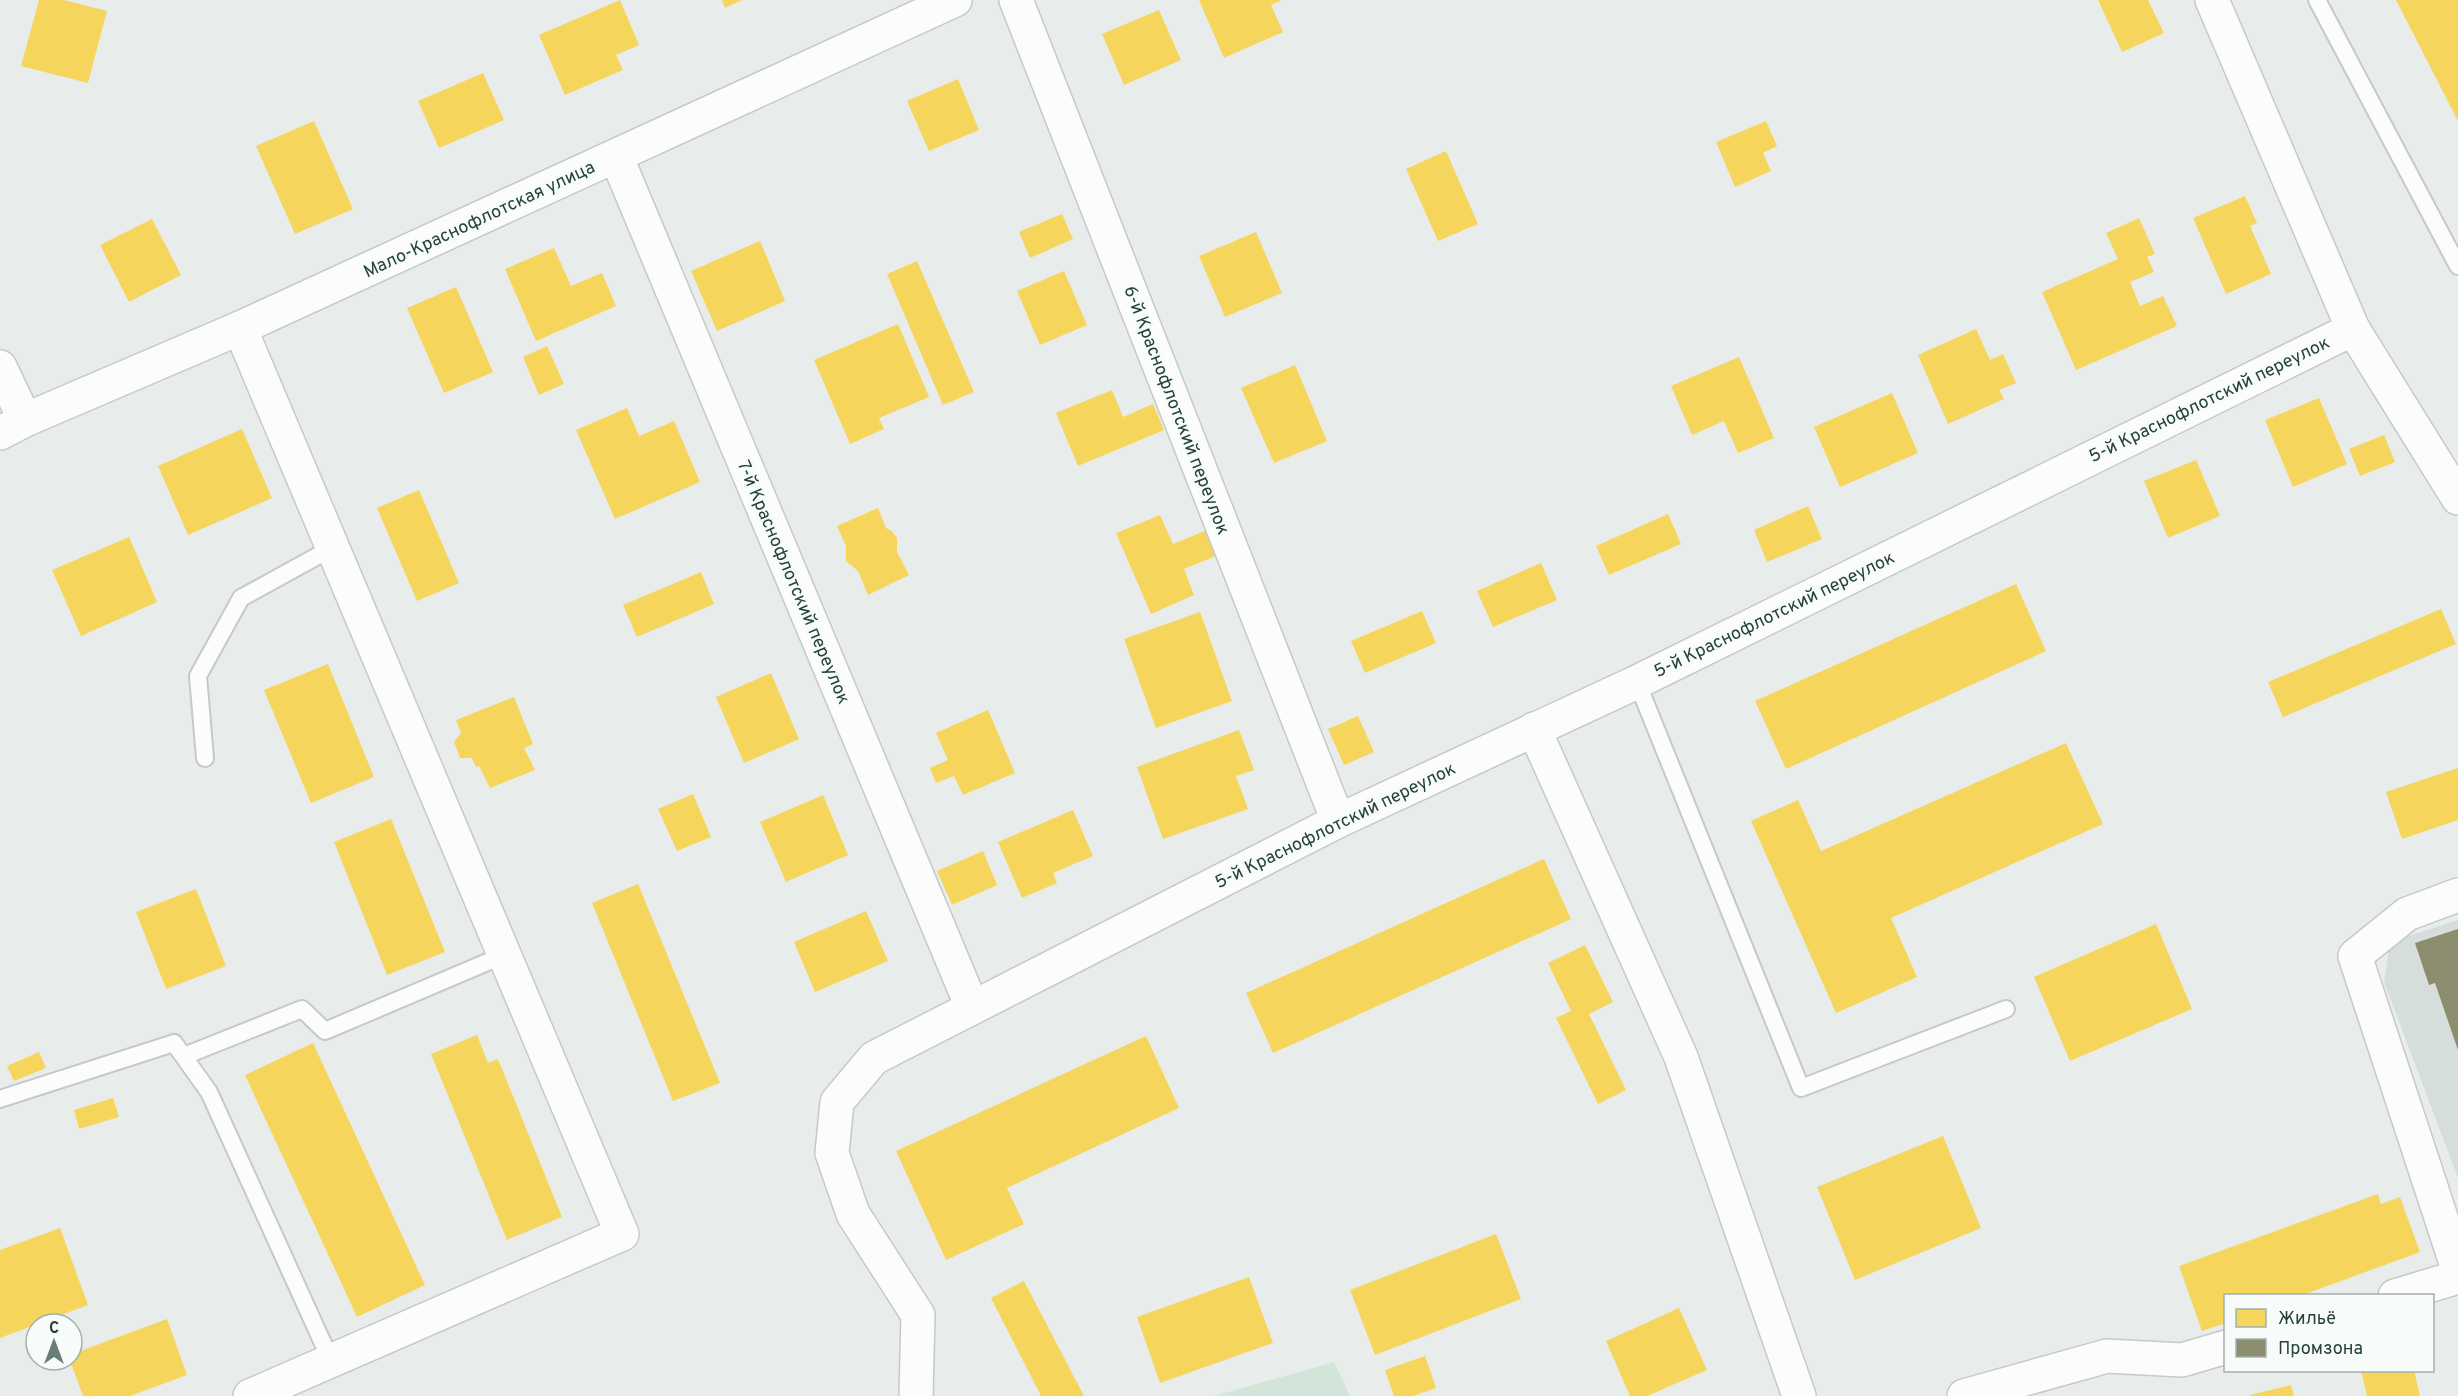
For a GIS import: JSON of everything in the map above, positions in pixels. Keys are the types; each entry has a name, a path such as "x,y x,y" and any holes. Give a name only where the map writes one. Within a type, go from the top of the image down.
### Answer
{"street":[{"name":"Мало-Краснофлотская улица","path":"12,427 240,328 955,0"},
{"name":"6-й Краснофлотский переулок","path":"1016,0 1338,820"},
{"path":"2212,0 2353,329 2458,498"},
{"name":"7-й Краснофлотский переулок","path":"616,156 972,1007"},
{"path":"240,328 622,1234 250,1396"},
{"name":"5-й Краснофлотский переулок","path":"916,1396 918,1315 852,1214 832,1153 837,1102 874,1058 1338,820 1637,682 2353,329"},
{"path":"0,367 12,427"},
{"path":"1534,729 1681,1058 1799,1396"},
{"path":"2458,895 2407,914 2355,956 2458,1269"},
{"path":"2401,1294 2458,1276"},
{"path":"1964,1396 2107,1356 2182,1360 2224,1348"}],"lane":[{"path":"2317,0 2458,266"},
{"path":"205,758 198,676 240,598 332,548"},
{"path":"1637,682 1801,1088 2006,1009"},
{"path":"184,1056 303,1009 325,1030 504,955"},
{"path":"0,1099 174,1043 209,1092 332,1361"}],"shaded area":[{"path":"2458,920 2458,1178 2384,982 2390,942"}],"green space":[{"path":"1334,1362 1350,1396 1214,1396"}],"building: Жильё":[{"path":"39,0 64,0 107,11 88,83 21,66"},
{"path":"620,0 639,45 616,55 623,70 565,95 539,35"},
{"path":"722,0 742,0 725,8"},
{"path":"1199,0 1282,0 1271,5 1283,32 1224,58"},
{"path":"2098,0 2148,0 2164,33 2122,52"},
{"path":"2396,0 2458,0 2458,121"},
{"path":"1159,10 1181,60 1124,85 1102,34"},
{"path":"483,73 504,120 439,148 418,101"},
{"path":"958,79 979,130 929,151 907,101"},
{"path":"314,121 353,209 295,234 256,146"},
{"path":"1766,121 1777,146 1763,153 1771,171 1735,187 1716,142"},
{"path":"1446,151 1478,224 1438,241 1406,169"},
{"path":"2245,196 2257,223 2250,226 2271,274 2226,294 2193,218"},
{"path":"1062,214 1073,239 1030,258 1019,232"},
{"path":"2139,218 2155,254 2147,257 2154,272 2130,282 2140,306 2163,296 2177,326 2076,370 2042,292 2118,259 2106,233"},
{"path":"152,219 181,275 129,302 100,245"},
{"path":"1256,232 1282,293 1225,317 1199,256"},
{"path":"760,241 785,301 717,331 691,271"},
{"path":"554,248 571,286 602,273 616,306 536,341 505,269"},
{"path":"917,261 974,392 943,405 887,274"},
{"path":"1064,271 1087,325 1040,345 1017,291"},
{"path":"456,287 493,372 444,393 407,308"},
{"path":"898,324 929,397 879,418 884,429 850,444 814,360"},
{"path":"1976,329 1990,360 2003,354 2016,383 1999,390 2004,399 1948,424 1918,355"},
{"path":"547,346 564,384 539,395 523,357"},
{"path":"1739,357 1774,438 1738,453 1724,421 1692,435 1671,386"},
{"path":"1295,365 1327,441 1274,463 1241,388"},
{"path":"1112,390 1123,417 1153,404 1164,430 1078,466 1056,413"},
{"path":"1892,393 1918,453 1840,487 1814,427"},
{"path":"2319,398 2347,464 2293,487 2265,420"},
{"path":"627,408 639,436 674,421 700,482 615,519 576,430"},
{"path":"242,429 272,498 188,535 158,466"},
{"path":"2384,435 2395,462 2360,476 2349,449"},
{"path":"2196,460 2220,516 2168,538 2144,481"},
{"path":"419,490 459,583 417,601 377,508"},
{"path":"1808,506 1822,539 1767,562 1754,530"},
{"path":"878,508 886,528 892,531 897,538 897,552 909,575 868,595 858,571 846,561 846,546 837,526"},
{"path":"1668,514 1681,544 1609,575 1596,546"},
{"path":"1160,515 1173,544 1207,530 1218,555 1184,569 1194,595 1151,614 1116,533"},
{"path":"129,537 157,602 81,636 52,570"},
{"path":"1541,563 1557,600 1493,627 1477,591"},
{"path":"701,572 714,604 637,637 623,605"},
{"path":"2016,584 2046,651 1786,769 1755,701"},
{"path":"2441,609 2456,644 2283,717 2268,682"},
{"path":"1422,611 1436,643 1365,673 1351,641"},
{"path":"1200,612 1232,701 1156,728 1124,639"},
{"path":"328,664 374,777 311,803 264,690"},
{"path":"771,673 799,739 744,763 716,697"},
{"path":"514,697 533,744 524,748 535,770 490,788 479,766 476,767 472,758 460,758 454,742 461,733 456,720"},
{"path":"988,710 1015,773 963,795 954,776 936,783 930,768 948,760 936,733"},
{"path":"1358,716 1374,752 1344,765 1328,729"},
{"path":"1239,730 1254,770 1236,776 1248,809 1163,839 1137,767"},
{"path":"2066,743 2103,824 1891,918 1917,977 1836,1013 1751,821 1798,800 1821,851"},
{"path":"2458,768 2458,820 2402,839 2386,792"},
{"path":"693,794 711,837 677,851 658,809"},
{"path":"823,795 848,855 786,882 760,822"},
{"path":"1073,810 1093,856 1053,873 1057,883 1022,898 998,842"},
{"path":"391,819 445,952 387,975 334,842"},
{"path":"983,851 997,885 952,905 937,871"},
{"path":"1544,859 1571,919 1273,1053 1246,993"},
{"path":"638,884 720,1083 673,1101 592,903"},
{"path":"196,889 226,966 166,989 136,912"},
{"path":"866,911 888,961 815,992 794,942"},
{"path":"2156,924 2192,1009 2070,1061 2034,977"},
{"path":"1585,945 1613,1002 1589,1014 1626,1090 1598,1104 1556,1018 1571,1011 1548,963"},
{"path":"477,1035 488,1063 498,1059 562,1217 507,1240 431,1054"},
{"path":"1146,1036 1179,1108 1007,1188 1024,1224 946,1260 896,1151"},
{"path":"313,1043 425,1285 357,1317 245,1075"},
{"path":"39,1052 46,1068 14,1081 7,1066"},
{"path":"113,1098 119,1117 79,1129 74,1110"},
{"path":"1943,1136 1981,1228 1855,1280 1817,1187"},
{"path":"2378,1194 2381,1204 2400,1197 2420,1252 2305,1294 2224,1294 2224,1324 2202,1331 2179,1266"},
{"path":"60,1228 88,1305 69,1312 24,1312 24,1329 0,1338 0,1250"},
{"path":"1496,1234 1521,1299 1375,1355 1350,1290"},
{"path":"1249,1277 1273,1343 1160,1383 1137,1317"},
{"path":"1024,1281 1084,1396 1041,1396 991,1298"},
{"path":"1679,1308 1707,1370 1647,1396 1630,1396 1606,1341"},
{"path":"167,1319 187,1375 130,1396 83,1396 74,1372 84,1372 84,1350"},
{"path":"1425,1356 1436,1388 1413,1396 1394,1396 1385,1370"},
{"path":"2361,1372 2414,1372 2420,1396 2367,1396"},
{"path":"2291,1385 2294,1396 2250,1396 2250,1395"}],"building: Промзона":[{"path":"2458,929 2458,1050 2435,983 2429,985 2415,943"}]}
